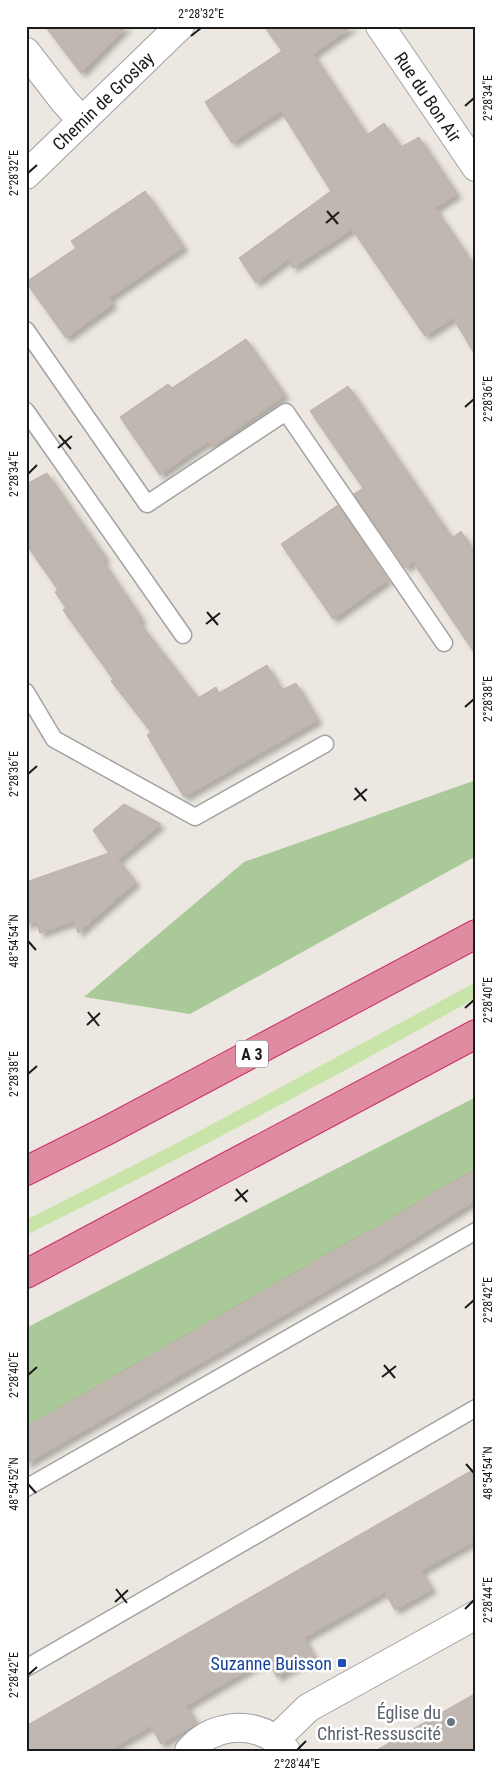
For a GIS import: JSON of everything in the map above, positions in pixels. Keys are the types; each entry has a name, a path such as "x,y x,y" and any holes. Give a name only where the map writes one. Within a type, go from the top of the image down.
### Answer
{"highway":[{"name":"A 3","path":"26,1171 108,1130 476,934"},
{"path":"26,1274 476,1034"}],"street":[{"name":"Chemin de Groslay","path":"26,175 180,26"},
{"name":"Rue du Bon Air","path":"380,26 476,167"},
{"path":"26,52 64,102 82,121"},
{"path":"189,1751 196,1742 214,1731 235,1727 256,1730 281,1745 308,1708 476,1615"}],"lane":[{"path":"26,330 147,504 286,412 444,644"},
{"path":"26,411 183,635"},
{"path":"26,692 54,739 195,817 325,744"},
{"path":"26,1488 476,1231"},
{"path":"26,1668 476,1408"}],"green space":[{"path":"476,780 476,856 190,1014 84,997 244,862"},
{"path":"476,982 476,998 252,1120 26,1235 26,1220 179,1142"},
{"path":"476,1097 476,1199 441,1203 26,1426 26,1328"}],"building":[{"path":"45,26 127,26 81,73"},
{"path":"264,26 353,26 313,54 367,135 384,123 401,147 419,137 457,194 435,208 476,268 476,356 453,318 425,336 352,229 293,268 288,259 256,283 239,258 331,191 281,111 232,143 205,102 282,51"},
{"path":"145,191 184,247 109,298 113,304 66,338 26,282 76,248 71,241"},
{"path":"246,339 285,395 212,447 207,442 160,475 120,417 168,384 172,388"},
{"path":"348,386 452,538 461,531 476,555 476,655 413,562 405,568 354,494 363,488 310,411"},
{"path":"47,473 106,558 102,560 142,619 138,621 198,698 216,687 219,693 267,665 282,690 296,683 318,720 184,797 147,735 151,732 111,681 113,679 63,610 66,608 55,592 58,590 26,544 26,484"},
{"path":"338,505 388,580 333,619 281,544"},
{"path":"124,804 161,824 118,860 136,882 78,933 74,921 40,933 36,921 26,925 26,882 109,853 93,830"},
{"path":"476,1169 476,1200 385,1257 26,1464 26,1427 369,1230 370,1232 431,1194"},
{"path":"476,1468 476,1540 421,1571 432,1589 395,1610 385,1592 304,1638 314,1656 277,1677 267,1659 186,1706 197,1723 161,1744 151,1726 108,1751 26,1751 26,1726"},
{"name":"Église du Christ-Ressuscité","path":"476,1693 476,1751 375,1751"}],"place":[{"name":"Suzanne Buisson","path":"342,1663"},
{"name":"Église du Christ-Ressuscité","path":"451,1722"}]}
